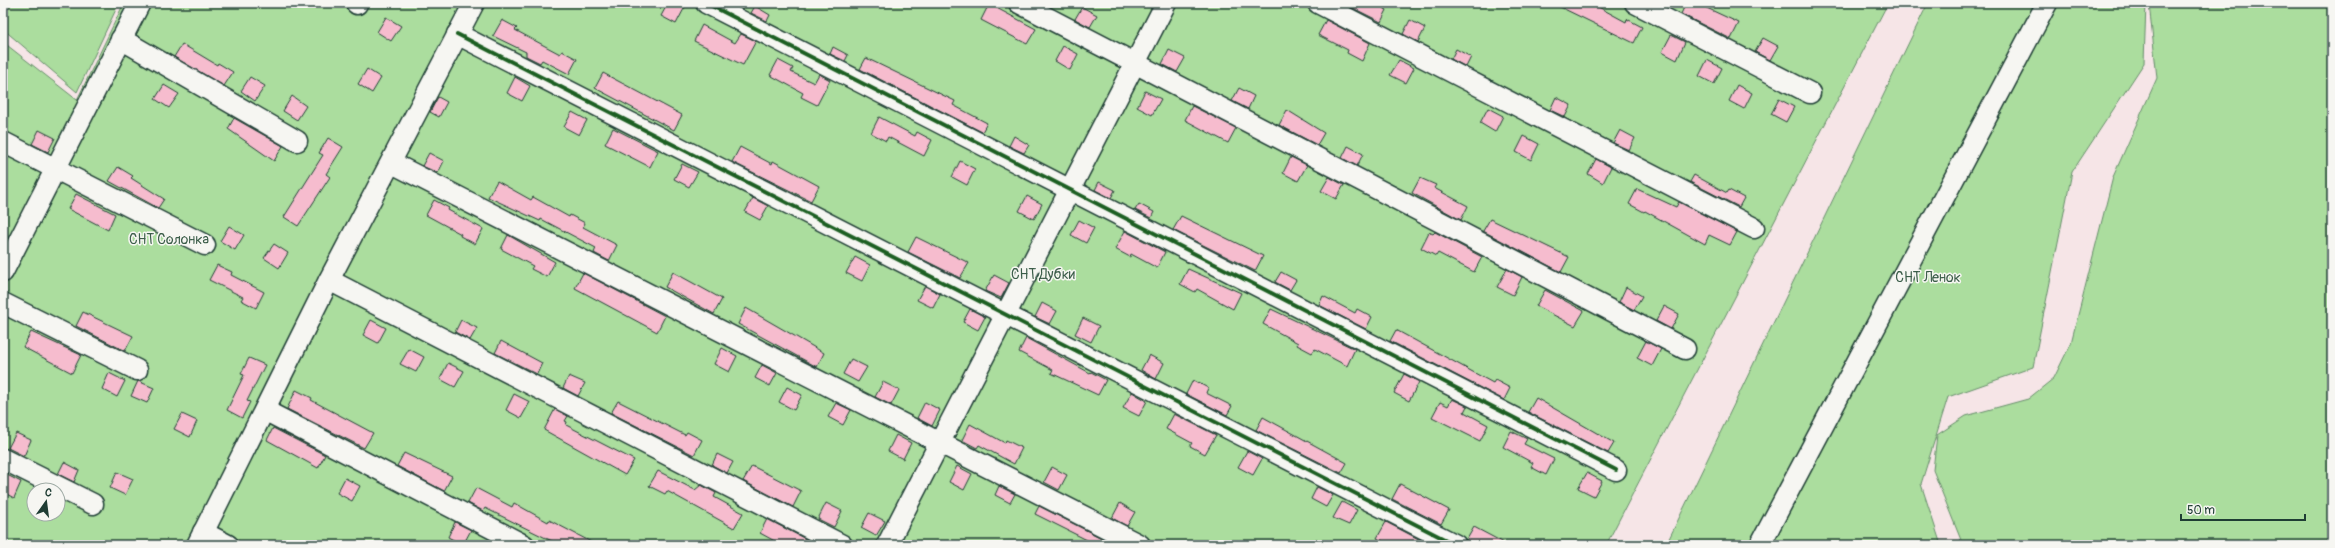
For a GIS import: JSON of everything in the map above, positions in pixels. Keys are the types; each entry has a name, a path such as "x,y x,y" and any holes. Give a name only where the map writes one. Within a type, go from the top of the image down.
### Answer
{"street":[{"path":"3,272 140,3"},
{"path":"228,545 200,539 329,280 392,163 474,3"},
{"path":"706,3 1616,470"},
{"path":"1019,3 1685,349"},
{"path":"887,545 1007,315 1166,3"},
{"path":"1318,3 1754,228"},
{"path":"1635,3 1810,93"},
{"path":"1760,545 2047,3"},
{"path":"457,34 1456,545"},
{"path":"121,39 297,141"},
{"path":"3,142 56,167 205,245"},
{"path":"392,163 1140,545"},
{"path":"329,280 842,545"},
{"path":"3,303 137,370"},
{"path":"268,412 524,545"},
{"path":"3,459 93,504"}],"green space":[{"path":"3,3 119,3 77,92 3,29"},
{"name":"СНТ Дубки","path":"124,3 1888,3 1606,545 3,545 3,42 77,100"},
{"name":"СНТ Ленок","path":"1928,3 2146,3 2144,63 2072,172 2033,367 1948,397 1921,484 1941,545 1666,545"},
{"path":"2149,3 2332,3 2332,545 1963,545 1933,470 1937,435 1966,416 2028,399 2054,378 2071,343 2113,177 2157,78"}],"building":[{"path":"668,3 687,3 676,24 661,16"},
{"path":"1343,3 1374,3 1387,10 1381,22"},
{"path":"1552,3 1591,3 1626,22 1627,19 1642,27 1634,43"},
{"path":"1686,3 1696,3 1739,23 1731,39 1681,14"},
{"path":"989,4 1036,29 1027,44 981,20"},
{"path":"755,6 770,15 767,21 751,13"},
{"path":"1082,7 1097,15 1090,27 1075,19"},
{"path":"386,17 401,26 391,41 377,32"},
{"path":"502,20 517,28 515,30 560,54 562,51 577,59 569,74 542,60 540,63 526,56 526,52 493,36"},
{"path":"1326,20 1370,43 1362,61 1347,53 1348,50 1318,35"},
{"path":"1410,20 1425,28 1418,42 1403,34"},
{"path":"702,25 735,43 741,34 756,41 743,65 694,41"},
{"path":"1671,35 1685,42 1677,60 1662,52"},
{"path":"1763,38 1778,46 1770,60 1755,52"},
{"path":"182,44 217,65 218,63 233,72 224,86 174,57"},
{"path":"1063,46 1078,54 1070,70 1055,61"},
{"path":"833,47 848,55 845,61 830,54"},
{"path":"1456,49 1471,57 1466,67 1451,59"},
{"path":"1169,50 1185,58 1177,72 1162,64"},
{"path":"866,58 955,101 953,105 987,123 982,132 860,69"},
{"path":"778,60 793,68 791,72 814,83 819,74 830,80 817,105 801,97 803,93 770,75"},
{"path":"1399,60 1414,68 1406,83 1390,75"},
{"path":"1707,60 1722,68 1714,84 1699,76"},
{"path":"367,69 381,78 372,93 358,84"},
{"path":"603,73 682,115 674,130 595,88"},
{"path":"250,77 265,86 255,101 241,91"},
{"path":"515,77 530,86 522,101 507,93"},
{"path":"164,85 179,94 169,108 155,99"},
{"path":"1737,85 1752,93 1744,109 1729,101"},
{"path":"1239,88 1254,96 1248,109 1232,101"},
{"path":"1145,91 1161,99 1152,115 1137,107"},
{"path":"292,96 306,106 297,120 283,111"},
{"path":"438,97 447,102 439,117 430,112"},
{"path":"1556,97 1571,105 1565,117 1550,110"},
{"path":"1779,99 1794,107 1786,122 1771,114"},
{"path":"1192,106 1236,128 1228,143 1185,120"},
{"path":"1488,108 1503,116 1495,132 1480,123"},
{"path":"1287,110 1324,133 1317,145 1279,125"},
{"path":"572,112 587,120 579,135 564,127"},
{"path":"879,117 915,136 917,132 932,140 924,156 888,137 886,141 871,133"},
{"path":"234,118 283,146 274,161 228,129"},
{"path":"613,128 658,151 650,167 605,144"},
{"path":"39,130 55,138 48,152 32,144"},
{"path":"1620,130 1635,138 1629,150 1613,143"},
{"path":"1014,136 1029,145 1024,153 1009,146"},
{"path":"1524,136 1539,144 1531,160 1516,152"},
{"path":"328,138 343,147 326,174 330,177 298,226 284,217 323,155 319,153"},
{"path":"1348,146 1363,154 1357,166 1342,158"},
{"path":"740,147 772,164 773,161 819,186 811,201 732,162"},
{"path":"429,153 444,161 438,173 422,166"},
{"path":"1291,157 1307,165 1298,181 1283,173"},
{"path":"1596,159 1611,167 1603,183 1588,174"},
{"path":"960,161 975,169 967,185 952,177"},
{"path":"682,164 698,172 689,187 674,179"},
{"path":"118,167 133,176 131,178 164,199 158,208 109,181"},
{"path":"1694,175 1727,193 1729,190 1744,198 1739,207 1690,182"},
{"path":"1329,177 1344,185 1336,199 1321,191"},
{"path":"1420,178 1436,185 1434,188 1468,206 1461,220 1412,193"},
{"path":"497,181 531,200 533,197 569,217 570,215 585,223 583,227 617,245 609,261 594,253 596,248 541,219 540,221 488,197"},
{"path":"1099,182 1115,190 1111,198 1095,190"},
{"path":"1637,189 1676,207 1679,202 1737,232 1730,245 1709,235 1705,244 1645,211 1644,212 1629,204"},
{"path":"76,194 115,214 108,230 68,209"},
{"path":"1027,196 1042,204 1034,219 1019,211"},
{"path":"753,198 768,206 760,220 745,212"},
{"path":"434,200 449,208 448,210 483,229 475,244 460,236 461,234 426,215"},
{"path":"1139,204 1154,212 1151,218 1135,210"},
{"path":"1181,216 1263,256 1255,271 1173,230"},
{"path":"1490,219 1569,257 1561,272 1483,231"},
{"path":"1079,220 1094,228 1086,243 1071,235"},
{"path":"229,226 244,235 235,250 220,241"},
{"path":"1125,231 1165,252 1157,268 1131,254 1130,257 1115,249"},
{"path":"1429,232 1433,234 1435,232 1482,257 1474,272 1438,253 1436,256 1421,248"},
{"path":"508,235 555,262 547,277 531,269 533,266 501,249"},
{"path":"916,237 969,263 960,278 908,252"},
{"path":"274,244 288,253 279,268 264,258"},
{"path":"855,257 870,265 862,281 846,273"},
{"path":"217,265 232,272 231,275 264,292 256,308 241,300 243,297 209,280"},
{"path":"1188,269 1241,293 1233,309 1197,289 1195,292 1180,284"},
{"path":"1507,269 1522,277 1513,295 1497,287"},
{"path":"673,272 722,299 714,314 665,287"},
{"path":"1281,272 1296,280 1290,290 1275,282"},
{"path":"583,273 665,316 657,332 575,288"},
{"path":"994,275 1009,283 1001,298 985,291"},
{"path":"925,286 940,294 933,308 917,300"},
{"path":"1626,287 1642,296 1634,310 1619,302"},
{"path":"1545,290 1584,311 1575,326 1536,306"},
{"path":"1323,296 1355,313 1357,309 1372,317 1366,329 1319,305"},
{"path":"1042,303 1057,311 1050,324 1035,317"},
{"path":"1664,306 1679,314 1671,329 1656,321"},
{"path":"746,308 824,353 817,367 738,324"},
{"path":"970,309 985,317 978,330 963,322"},
{"path":"1271,309 1355,349 1347,366 1315,349 1312,353 1297,345 1298,343 1263,324"},
{"path":"83,312 133,336 125,351 76,326"},
{"path":"1083,318 1099,326 1091,342 1075,334"},
{"path":"371,320 386,328 378,343 363,335"},
{"path":"461,320 477,328 470,340 455,332"},
{"path":"1396,330 1493,383 1495,380 1510,388 1504,400 1390,341"},
{"path":"31,332 81,355 72,373 23,347"},
{"path":"1026,338 1090,373 1091,372 1106,380 1098,395 1051,373 1053,370 1019,352"},
{"path":"501,341 542,363 537,374 495,353"},
{"path":"1646,341 1661,349 1652,366 1637,358"},
{"path":"722,348 737,356 729,372 714,364"},
{"path":"409,349 424,357 416,372 400,364"},
{"path":"1149,355 1164,363 1156,379 1141,370"},
{"path":"249,358 265,365 247,401 250,402 242,418 227,410 244,375 241,374"},
{"path":"851,359 867,367 858,382 843,374"},
{"path":"448,363 464,371 455,387 440,379"},
{"path":"762,365 777,373 770,386 755,378"},
{"path":"109,373 125,381 117,397 102,389"},
{"path":"1404,374 1419,382 1409,401 1394,393"},
{"path":"569,376 585,383 578,396 563,388"},
{"path":"1193,380 1208,388 1206,393 1232,406 1227,415 1186,394"},
{"path":"138,381 154,388 147,403 131,396"},
{"path":"883,382 899,390 891,405 875,397"},
{"path":"787,387 802,395 794,410 779,402"},
{"path":"296,390 312,398 311,400 373,433 364,448 287,409"},
{"path":"1132,392 1147,401 1139,416 1123,408"},
{"path":"514,394 530,402 521,418 506,410"},
{"path":"1536,398 1614,443 1608,453 1528,412"},
{"path":"1452,399 1467,406 1464,412 1488,425 1480,441 1432,417 1440,402 1448,406"},
{"path":"618,401 685,435 687,432 702,440 694,455 611,413"},
{"path":"925,402 940,410 932,426 917,418"},
{"path":"836,403 851,410 843,425 828,417"},
{"path":"555,409 568,416 565,421 567,422 566,425 634,460 625,475 544,430"},
{"path":"182,414 197,421 190,437 174,429"},
{"path":"1174,414 1216,435 1205,454 1190,446 1192,443 1166,429"},
{"path":"1263,417 1347,463 1341,473 1256,430"},
{"path":"970,424 1005,443 1006,440 1022,448 1014,464 979,445 977,448 962,440"},
{"path":"273,428 325,455 318,468 267,440"},
{"path":"1511,431 1527,439 1524,444 1554,459 1546,475 1531,467 1533,463 1503,447"},
{"path":"16,433 31,440 24,456 8,448"},
{"path":"896,435 911,443 903,459 888,451"},
{"path":"1247,451 1262,459 1253,475 1238,467"},
{"path":"404,453 452,476 444,491 397,466"},
{"path":"717,454 733,462 727,473 712,465"},
{"path":"64,462 79,470 74,482 58,474"},
{"path":"752,466 801,491 793,507 743,481"},
{"path":"957,466 972,474 964,490 949,482"},
{"path":"1052,467 1067,475 1059,490 1044,482"},
{"path":"658,471 695,490 701,485 716,493 714,497 743,513 734,528 667,491 665,494 649,486"},
{"path":"117,472 133,479 125,495 110,488"},
{"path":"3,473 21,482 14,498 3,492"},
{"path":"1587,473 1602,481 1594,496 1578,488"},
{"path":"345,478 360,486 352,501 337,493"},
{"path":"1400,484 1449,510 1441,524 1392,499"},
{"path":"999,486 1015,494 1010,503 995,495"},
{"path":"1317,487 1333,495 1326,507 1311,499"},
{"path":"476,488 512,507 514,503 548,522 549,520 597,545 560,545 485,508 483,511 468,503"},
{"path":"1342,502 1357,510 1349,525 1333,518"},
{"path":"826,503 842,511 834,527 818,519"},
{"path":"1120,503 1135,512 1127,526 1112,518"},
{"path":"1039,506 1115,545 1087,545 1089,541 1035,514"},
{"path":"869,513 885,521 876,536 861,528"},
{"path":"767,519 817,545 782,545 760,533"},
{"path":"455,522 471,530 463,545 448,537"},
{"path":"1386,522 1430,545 1390,545 1377,538"},
{"path":"1474,527 1508,545 1467,545 1466,541"}],"cycle path":[{"path":"706,3 1616,470"},
{"path":"457,34 1456,545"}],"park label":[{"name":"СНТ Солонка","path":"169,239"}]}
